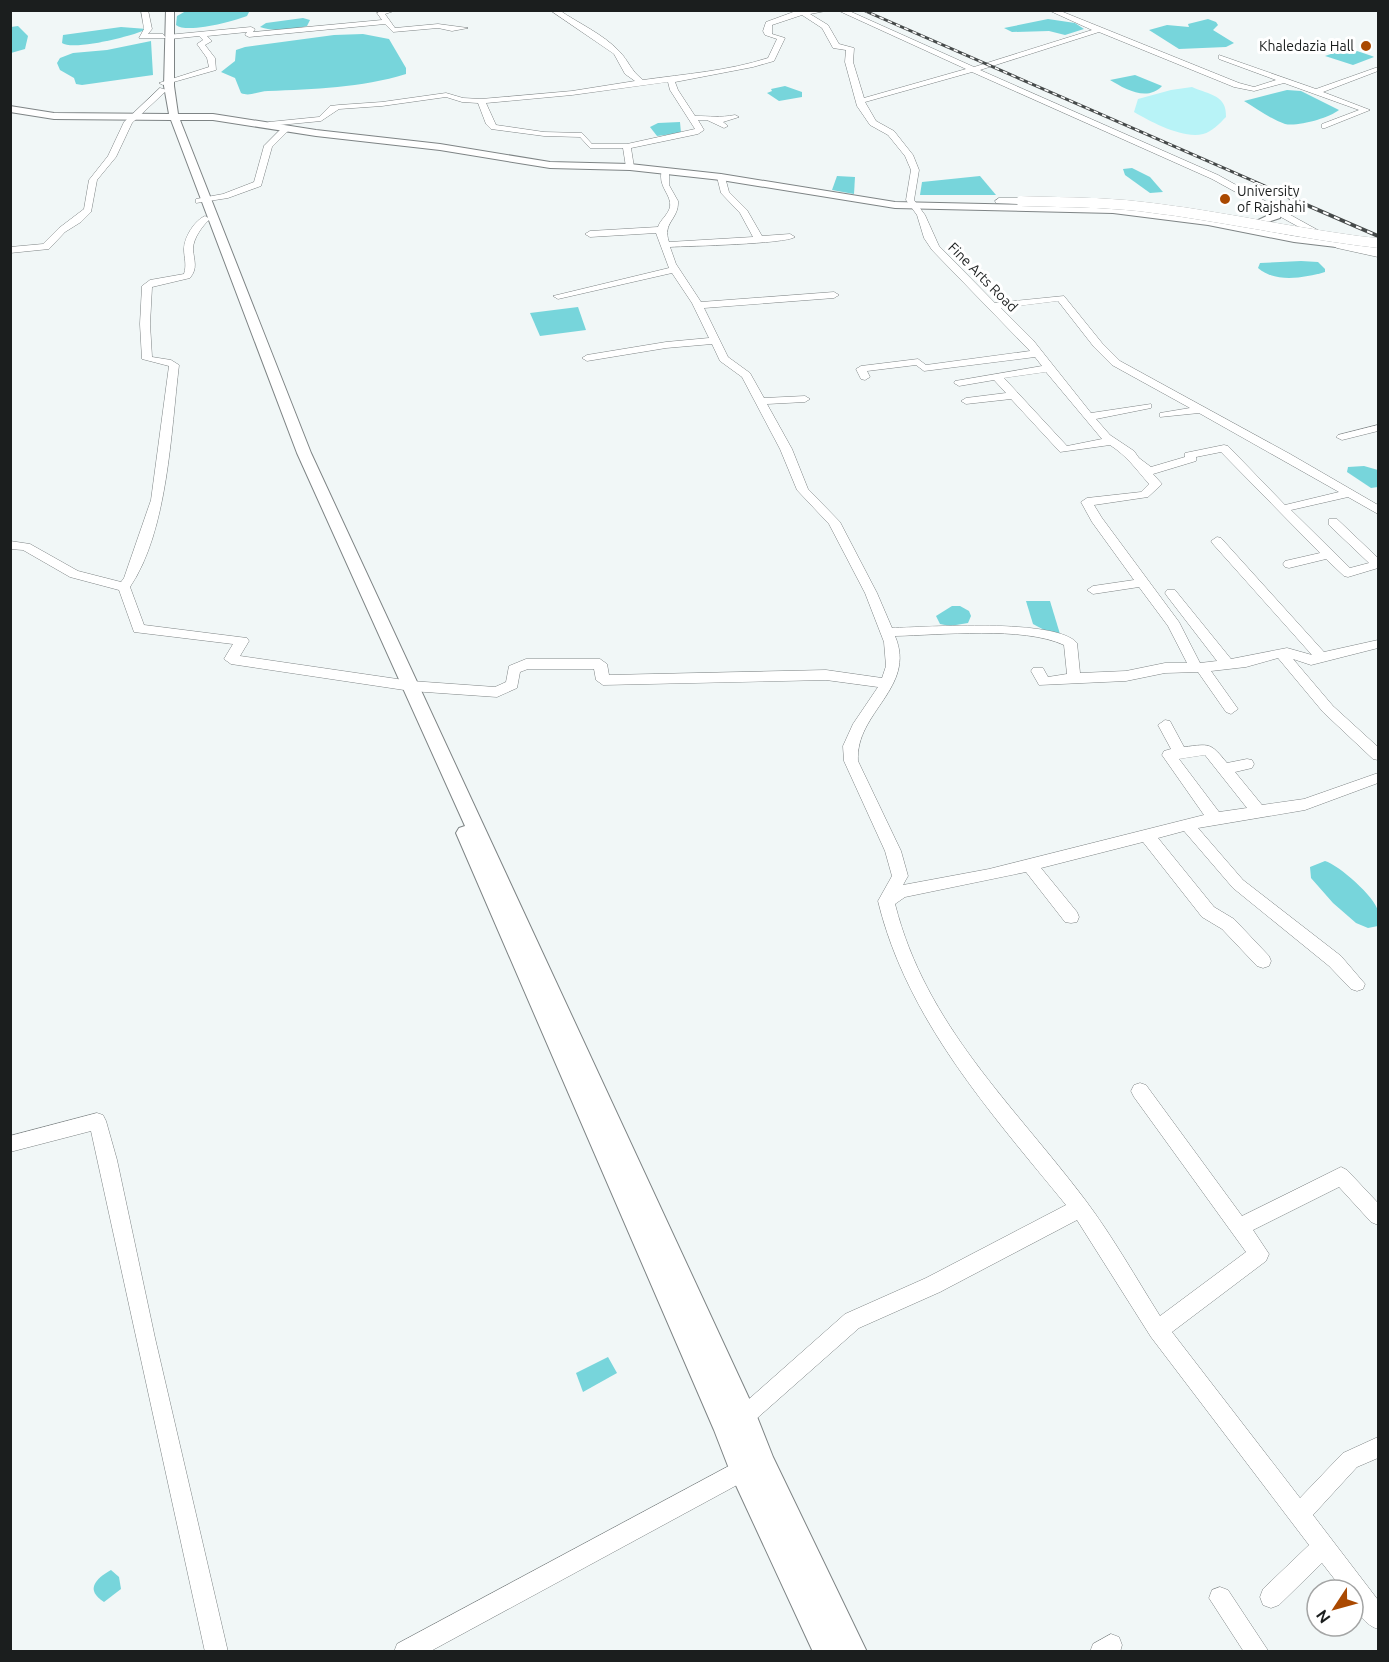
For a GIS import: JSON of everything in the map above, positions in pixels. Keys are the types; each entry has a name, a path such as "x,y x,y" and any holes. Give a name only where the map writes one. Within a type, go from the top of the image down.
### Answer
{"main road":[{"path":"163,10 166,37"},
{"path":"170,10 166,37 165,85 170,116 202,201 304,453 726,1427 742,1470 828,1652"},
{"path":"10,109 54,116 213,117 316,133 441,147 550,165 630,167 721,177 854,200 916,206 1000,203 1063,197 1104,199 1207,212 1378,244"},
{"path":"202,201 205,219 296,455 853,1652"},
{"path":"1000,203 1113,210 1208,222 1337,244 1378,244"},
{"path":"1259,222 1270,220 1276,216 1276,211"}],"street":[{"path":"142,36 148,29 144,10"},
{"path":"394,10 381,14 393,30 438,26 452,29 464,28"},
{"path":"553,10 606,44 617,53 628,72 642,82"},
{"path":"269,124 321,119 336,108 446,95 462,100 481,101 552,96 642,82 671,81 753,65 771,59 781,38 769,34 767,31 769,24 784,19 786,15 828,10"},
{"path":"840,10 1215,177 1337,244 1378,254"},
{"path":"1051,10 1237,85 1254,89 1284,80"},
{"path":"803,13 825,27 837,45 850,48 849,62 856,78 861,101 932,82 1099,30"},
{"path":"133,38 251,29 249,35 386,21"},
{"path":"10,250 46,247 62,230 83,215 92,198 93,180 108,163 128,122 165,85 213,68 211,58 201,44 208,41 201,34"},
{"path":"1222,57 1366,110 1325,126"},
{"path":"1316,92 1378,69"},
{"path":"481,101 490,124 494,127 544,134 582,135 590,146 627,146 695,134 700,130 674,90 671,81"},
{"path":"932,82 941,87"},
{"name":"Fine Arts Road","path":"861,101 861,106 873,123 891,133 909,155 915,170 910,201 921,215 928,238 935,248 1038,353 1088,417 1149,471 1192,459 1189,455 1224,448 1282,509"},
{"path":"693,118 716,121 735,117"},
{"path":"716,121 724,126"},
{"path":"202,201 238,192 258,184 268,146 287,128"},
{"path":"627,146 630,167"},
{"path":"665,172 665,185 674,201 674,207 671,215 663,224 663,238 675,270 698,305 724,359 746,375 786,449 803,490 834,522 871,593 891,642 893,666 887,684 860,724 850,746 851,761 893,851 900,876 886,901 892,924 919,992 987,1095 1080,1208 1158,1330 1378,1618"},
{"path":"721,177 725,193 744,212 760,240"},
{"path":"1000,203 1081,204 1155,211 1331,241 1378,244"},
{"path":"205,219 199,223 188,247 191,261 190,272 180,279 153,282 147,286 145,324 147,360 174,365 157,500 136,561 124,587 140,629 242,641 231,659 405,685 497,692 512,685 514,669 526,664 600,664 603,680 826,675 887,684"},
{"path":"590,234 760,240 790,237"},
{"path":"558,296 621,283 643,274 675,270"},
{"path":"698,305 834,295"},
{"path":"993,306 1061,298 1098,345 1116,363 1202,409 1378,510"},
{"path":"587,358 693,341 713,340"},
{"path":"866,377 861,369 918,362 924,368 1038,353"},
{"path":"959,383 1050,368"},
{"path":"996,376 1064,450 1118,445 1156,484 1144,495 1087,502 1096,519 1174,625 1199,668 1231,709"},
{"path":"966,401 1013,394"},
{"path":"759,401 805,399"},
{"path":"1088,417 1147,405"},
{"path":"1164,416 1202,409"},
{"path":"1342,437 1378,428"},
{"path":"1282,509 1308,502 1317,503 1349,493"},
{"path":"1282,509 1298,523 1306,535 1348,573 1378,564"},
{"path":"1333,522 1378,564"},
{"path":"1217,541 1322,658"},
{"path":"10,545 27,548 74,574 124,587"},
{"path":"1289,564 1329,555"},
{"path":"1093,590 1144,582"},
{"path":"1171,593 1227,664"},
{"path":"887,632 1009,631 1054,635 1070,643 1074,678"},
{"path":"1038,671 1044,682 1074,678 1126,676 1164,668 1199,668 1227,664 1287,652 1311,660 1378,644"},
{"path":"1281,653 1328,710 1378,755"},
{"path":"1165,724 1180,753"},
{"path":"1215,818 1169,755 1208,748 1258,811"},
{"path":"1224,769 1247,764"},
{"path":"886,901 901,892 1030,865 1186,824 1305,804 1378,778"},
{"path":"1186,824 1238,884 1335,961 1357,984"},
{"path":"1146,834 1208,912 1228,924 1263,961"},
{"path":"1030,865 1071,917"},
{"path":"1140,1091 1259,1254 1158,1330"},
{"path":"10,1144 97,1121 108,1160 145,1338 217,1652"},
{"path":"1239,1227 1341,1176 1378,1216"},
{"path":"726,1427 745,1418 852,1321 933,1285 1080,1208"},
{"path":"1298,1515 1350,1460 1378,1447"},
{"path":"405,1652 742,1470"},
{"path":"1271,1597 1323,1547"},
{"path":"1220,1598 1258,1652"}],"shaded area":[{"path":"250,10 247,16 211,26 190,28 176,25 177,16 186,11"},
{"path":"303,18 310,20 307,26 277,30 260,27 266,23"},
{"path":"1048,19 1075,23 1084,29 1065,35 1049,31 1012,32 1004,28"},
{"path":"1208,19 1218,25 1213,30 1234,43 1226,47 1179,49 1149,30 1167,25 1189,27 1188,24"},
{"path":"18,26 28,36 25,49 11,53 11,27"},
{"path":"121,27 147,29 117,39 90,44 62,43 63,35"},
{"path":"363,34 389,39 406,68 406,74 355,85 248,94 241,93 235,78 221,72 235,61 236,50 245,47 334,35"},
{"path":"151,41 153,75 82,85 76,84 74,78 60,70 57,63 60,58 73,53 107,50"},
{"path":"1348,48 1374,57 1353,65 1325,56"},
{"path":"1135,75 1162,86 1156,91 1143,94 1110,80"},
{"path":"785,86 802,92 802,97 779,101 767,93 772,91 771,89"},
{"path":"1192,87 1216,97 1224,104 1226,110 1226,117 1206,133 1195,135 1177,132 1134,112 1138,99"},
{"path":"1287,90 1301,91 1339,110 1313,121 1290,125 1275,120 1244,101"},
{"path":"680,122 681,133 657,136 650,127 658,123"},
{"path":"1132,168 1150,177 1163,192 1150,193 1125,175 1123,169"},
{"path":"837,176 855,177 854,194 832,190"},
{"path":"980,176 996,195 920,195 922,182"},
{"path":"1318,262 1325,272 1290,278 1273,276 1258,268 1260,263"},
{"path":"578,307 586,330 540,336 530,313"},
{"path":"1364,466 1378,470 1378,487 1371,488 1347,472 1348,467"},
{"path":"1026,601 1050,601 1060,634 1046,631 1033,624"},
{"path":"952,606 960,606 969,611 971,616 968,623 950,626 940,624 936,616"},
{"path":"1325,861 1347,875 1364,890 1379,913 1378,926 1368,928 1356,923 1333,903 1311,878 1310,867"},
{"path":"608,1357 617,1373 583,1392 576,1373"},
{"path":"111,1570 119,1577 121,1589 104,1602 95,1593 94,1585 100,1577"}],"railway":[{"path":"863,10 1283,194"},
{"path":"1279,193 1378,236"}],"place":[{"name":"Khaledazia Hall","path":"1366,46"},
{"name":"University of Rajshahi","path":"1225,199"}]}
